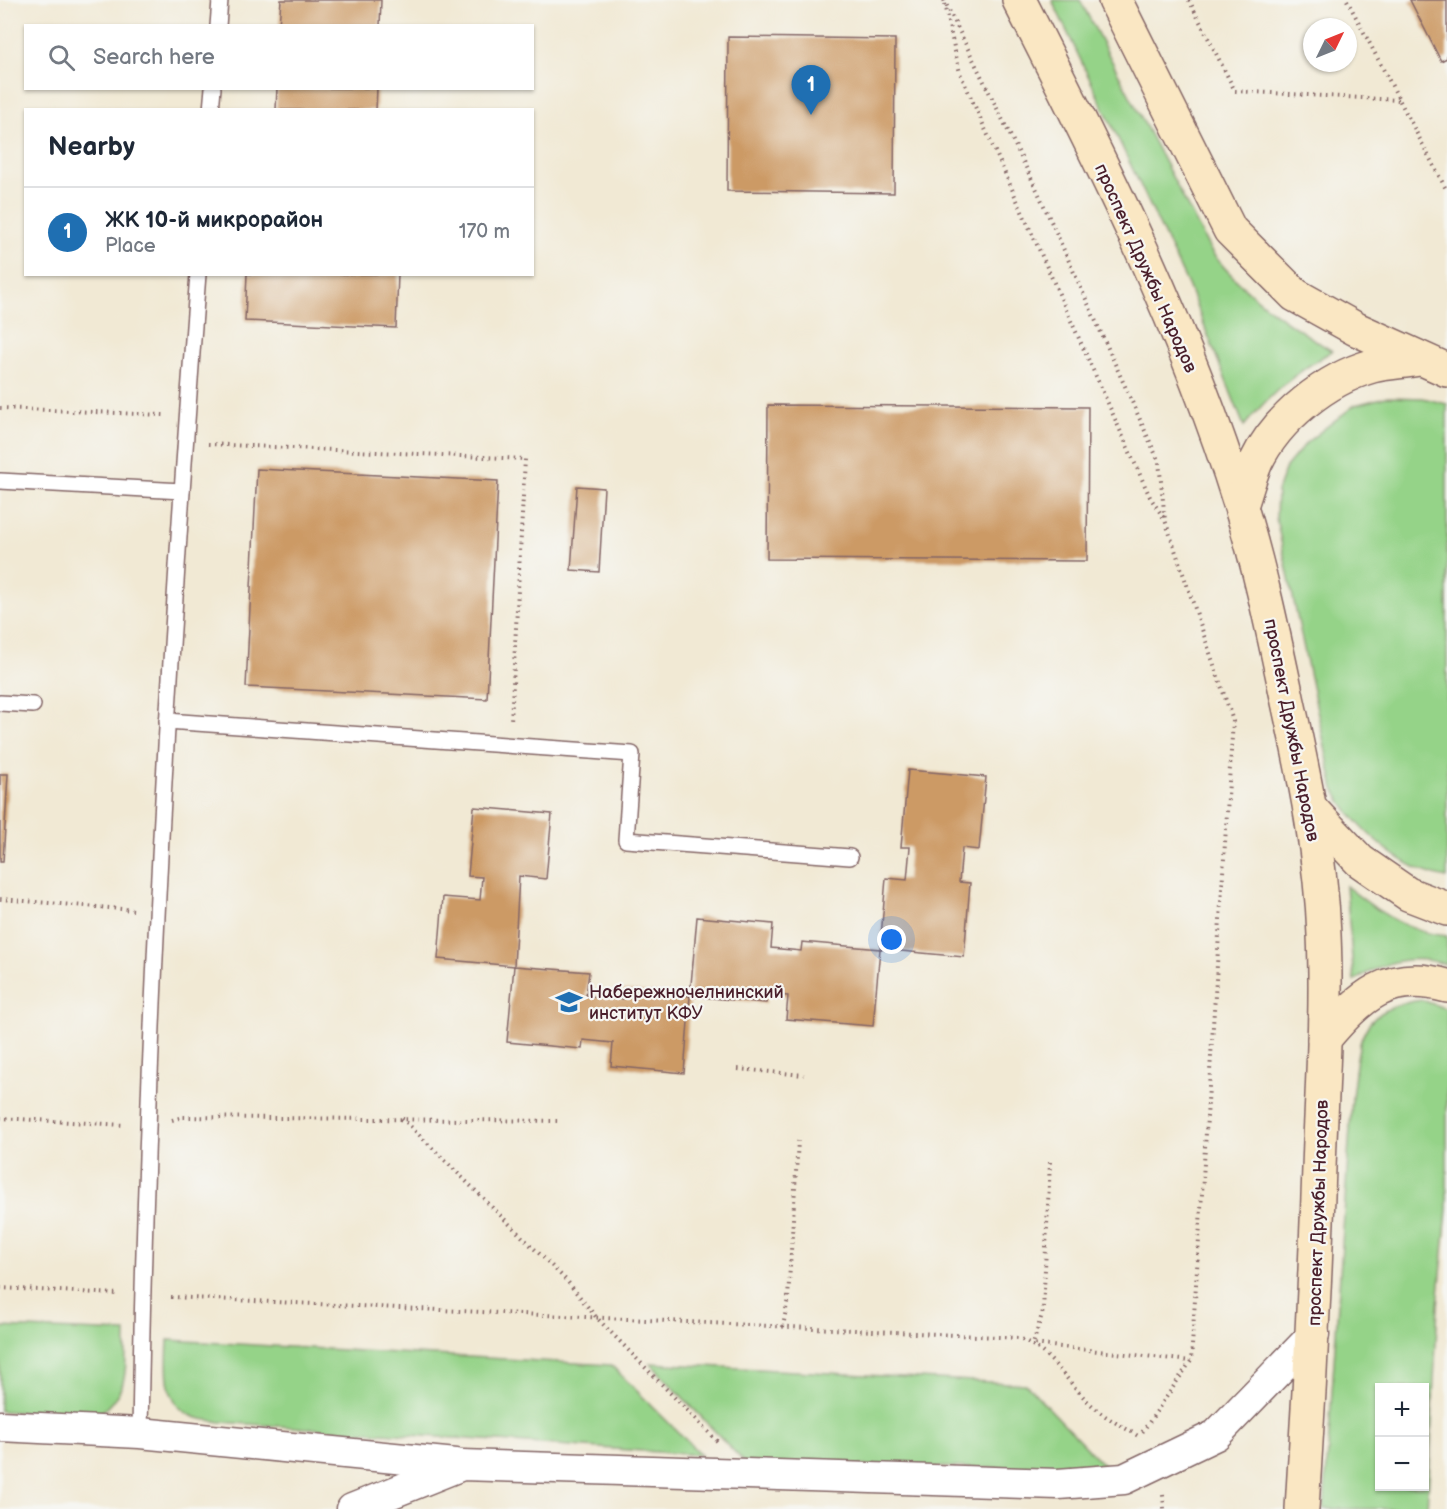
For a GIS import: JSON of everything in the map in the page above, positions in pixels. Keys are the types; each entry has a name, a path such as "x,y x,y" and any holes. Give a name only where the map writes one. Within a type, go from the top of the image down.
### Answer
{"main road":[{"name":"проспект Дружбы Народов","path":"1018,0 1068,96 1161,295 1215,428 1241,506 1267,606 1312,810 1324,934 1324,1039 1314,1334 1302,1509"},
{"path":"1115,0 1230,230 1295,295 1433,365"},
{"path":"1241,506 1257,461 1278,428 1308,401 1340,379 1372,366 1433,365"},
{"path":"1312,810 1360,861 1407,894 1447,909"},
{"path":"1324,1039 1363,999 1391,984 1422,979 1447,986"}],"street":[{"path":"0,1426 140,1433 462,1465 1058,1484 1124,1479 1216,1435 1314,1334"},
{"path":"352,1509 462,1465"}],"lane":[{"path":"218,24 220,0"},
{"path":"211,108 213,90"},
{"path":"140,1433 149,1127 167,721 198,276"},
{"path":"0,481 182,491"},
{"path":"0,703 33,705"},
{"path":"167,721 632,754 626,840 850,857"}],"path":[{"path":"943,0 960,73 1150,497 1165,520"},
{"path":"943,0 1037,190 1159,462 1165,520 1233,721 1191,1361 1139,1437 1095,1408 1033,1344"},
{"path":"1189,0 1235,91 1398,100"},
{"path":"1347,0 1447,191"},
{"path":"0,408 187,416"},
{"path":"185,443 525,459 510,746"},
{"path":"0,899 159,912"},
{"path":"738,1069 804,1075"},
{"path":"0,1118 149,1127 183,1117 561,1120"},
{"path":"402,1118 567,1281 596,1317 750,1475"},
{"path":"783,1327 788,1298 798,1141"},
{"path":"1033,1344 1043,1311 1050,1162"},
{"path":"0,1288 118,1294"},
{"path":"171,1297 1019,1338 1033,1344 1191,1361"}],"green space":[{"path":"1052,0 1080,0 1212,253 1253,296 1332,351 1285,384 1244,426 1188,285"},
{"path":"1386,397 1423,398 1447,404 1447,878 1414,867 1382,846 1354,818 1334,789 1276,518 1277,491 1286,467 1307,442 1355,405"},
{"path":"1346,886 1381,912 1405,925 1432,934 1447,936 1447,965 1435,961 1399,961 1387,964 1354,981"},
{"path":"1422,1000 1447,1009 1447,1209 1438,1306 1429,1472 1429,1383 1375,1383 1375,1491 1428,1491 1427,1509 1324,1509 1352,1098 1360,1044 1373,1020 1384,1011 1400,1004"},
{"path":"0,1327 126,1332 125,1369 121,1388 116,1397 97,1416 0,1411"},
{"path":"168,1340 611,1365 701,1455 202,1419 182,1410 171,1393 167,1372"},
{"path":"650,1363 1026,1384 1108,1470 746,1464"}],"building":[{"path":"281,0 381,0 380,24 279,24"},
{"path":"1410,0 1447,0 1447,58 1441,61"},
{"path":"728,37 895,39 894,193 727,191"},
{"path":"277,90 377,90 376,108 276,108"},
{"path":"247,276 398,276 396,328 245,321"},
{"path":"768,405 1088,407 1087,561 767,559"},
{"path":"257,469 498,481 487,699 246,687"},
{"path":"577,486 604,488 599,572 571,570"},
{"path":"908,770 986,777 979,850 962,848 959,882 970,883 964,957 880,949 886,878 907,880 910,847 901,847"},
{"path":"0,774 8,774 3,862 0,862"},
{"path":"474,807 552,814 546,879 519,876 514,966 438,959 443,897 480,900 482,877 468,876"},
{"path":"697,917 773,924 771,948 801,951 802,942 880,949 873,1026 786,1019 788,996 767,994 766,1003 690,996"},
{"path":"514,966 589,972 586,996 623,999 624,990 690,996 684,1073 611,1066 613,1043 583,1040 582,1049 507,1042"}],"place":[{"name":"ЖК 10-й микрорайон","path":"811,115"},
{"name":"Набережночелнинский институт КФУ","path":"569,1002"}]}
